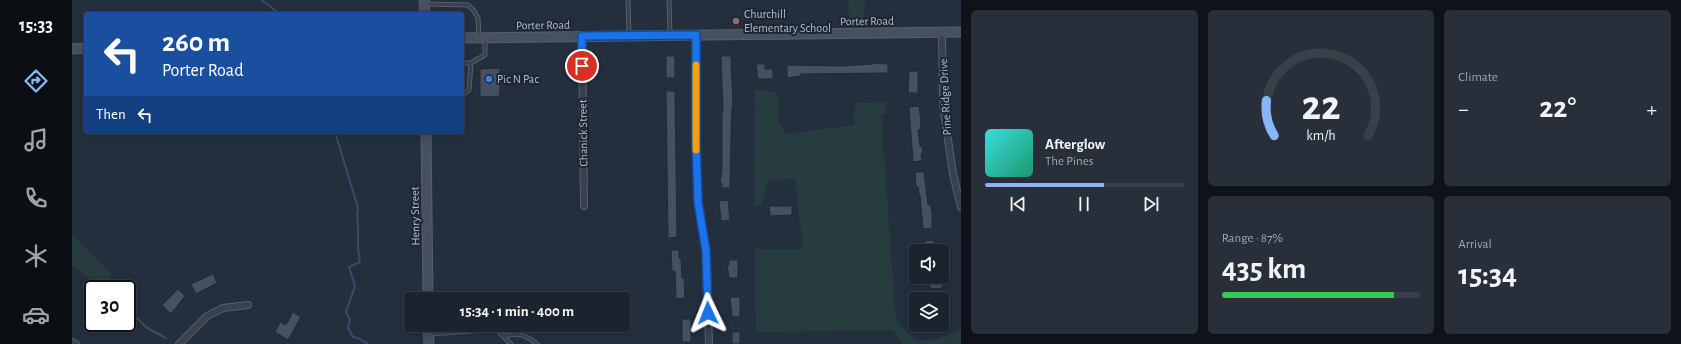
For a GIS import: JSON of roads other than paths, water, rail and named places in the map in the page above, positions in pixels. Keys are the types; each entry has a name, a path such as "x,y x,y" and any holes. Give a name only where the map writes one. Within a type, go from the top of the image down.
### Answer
{"street":[{"path":"424,2 425,12"},
{"name":"Pine Ridge Drive","path":"942,32 944,113 953,174 961,207"},
{"name":"Porter Road","path":"464,38 961,32"},
{"path":"696,35 696,141 698,202 706,251 709,344"},
{"name":"Chanick Street","path":"582,36 584,206"},
{"path":"72,49 84,48"},
{"name":"Henry Street","path":"426,134 428,292"},
{"path":"178,344 207,316 223,308 248,305"},
{"path":"428,332 429,344"},
{"path":"72,342 76,344"}],"lane":[{"path":"628,0 629,35"},
{"path":"669,0 670,35"},
{"path":"424,2 468,5 474,11 478,18 484,55 471,63 464,63"},
{"path":"464,94 469,90 471,63"},
{"path":"499,332 511,344"},
{"path":"503,336 516,333 527,336 537,344"}],"waterway":[{"path":"262,0 277,12"},
{"path":"336,134 358,208 358,246 360,262 349,267 355,286 346,312 350,319 348,328 353,337 358,338 368,344"},
{"path":"136,317 147,328 166,338"}],"place":[{"name":"Churchill Elementary School","path":"736,21"},
{"name":"Pic N Pac","path":"489,79"}]}
